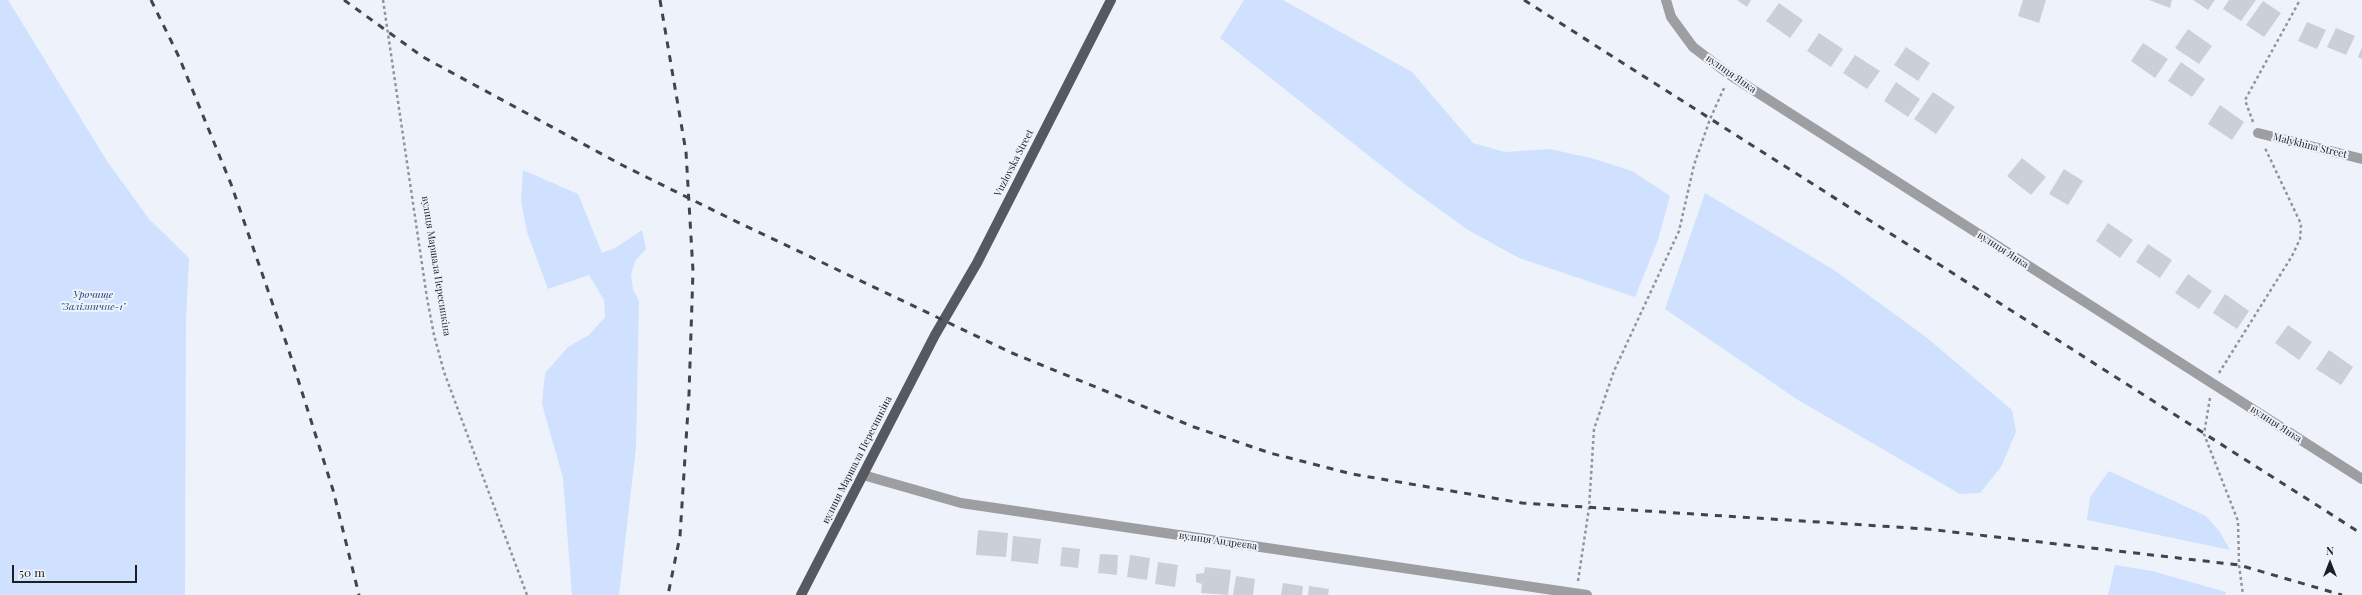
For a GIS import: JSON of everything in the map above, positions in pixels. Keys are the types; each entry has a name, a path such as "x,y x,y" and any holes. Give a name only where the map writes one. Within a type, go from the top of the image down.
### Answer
{"main road":[{"name":"Vuzlovska Street","path":"935,335 977,263 1111,0"},
{"name":"вулиця Маршала Пересипкіна","path":"801,595 935,335"}],"street":[{"name":"вулиця Янка","path":"1666,0 1671,17 1693,47 1730,75 2362,479"},
{"name":"Malykhina Street","path":"2258,133 2362,159"},
{"name":"вулиця Андрєєва","path":"863,475 961,503 1587,595"}],"path":[{"name":"вулиця Маршала Пересипкіна","path":"383,0 427,298 434,335 444,372 527,595"},
{"path":"2243,595 2239,565 2238,521 2204,434 2213,384 2292,256 2300,239 2301,224 2258,133 2245,100 2300,0"},
{"path":"1576,594 1588,508 1594,428 1614,371 1679,231 1694,164 1710,119 1730,75"}],"green space":[{"name":"Урочище \"Залізничне-1\"","path":"0,0 8,0 107,161 149,219 189,258 186,320 185,595 0,595"},
{"path":"1244,0 1283,0 1412,72 1473,143 1505,152 1550,149 1591,158 1632,171 1670,196 1658,240 1635,297 1519,258 1468,230 1407,186 1220,38"},
{"path":"523,170 578,194 602,253 615,248 642,230 646,249 635,261 631,275 633,289 639,301 636,448 619,595 572,595 563,478 542,404 545,373 568,347 589,335 605,317 604,300 589,275 548,289 527,232 521,201"},
{"path":"1705,193 1834,270 1926,337 2012,410 2016,432 2001,467 1980,493 1960,494 1798,400 1665,309"},
{"path":"2109,471 2206,516 2220,532 2230,550 2087,520 2090,497"},
{"path":"2115,565 2152,571 2226,592 2225,595 2108,595"}],"building":[{"path":"1737,0 1751,0 1747,7"},
{"path":"2023,0 2046,0 2039,23 2018,16"},
{"path":"2149,0 2172,0 2170,8"},
{"path":"2193,0 2215,0 2208,10"},
{"path":"2229,0 2256,0 2241,21 2223,9"},
{"path":"2263,1 2281,13 2264,37 2246,25"},
{"path":"1779,3 1803,20 1790,38 1766,21"},
{"path":"2307,22 2326,30 2317,49 2298,41"},
{"path":"2336,28 2355,36 2346,55 2327,47"},
{"path":"2188,29 2212,46 2199,64 2175,48"},
{"path":"1819,33 1843,49 1831,67 1807,51"},
{"path":"2143,43 2168,59 2155,78 2131,61"},
{"path":"1906,47 1930,63 1918,81 1894,65"},
{"path":"2362,47 2362,59 2358,57"},
{"path":"1855,55 1880,71 1867,89 1843,73"},
{"path":"2181,62 2205,79 2192,97 2168,81"},
{"path":"1896,82 1920,99 1908,117 1884,101"},
{"path":"1933,92 1955,107 1936,134 1914,119"},
{"path":"2220,105 2244,122 2232,140 2208,124"},
{"path":"2022,158 2046,177 2031,195 2007,176"},
{"path":"2064,169 2083,181 2068,205 2049,194"},
{"path":"2108,223 2133,240 2120,258 2096,241"},
{"path":"2148,244 2172,260 2160,278 2136,262"},
{"path":"2188,274 2212,291 2199,309 2175,293"},
{"path":"2225,294 2249,311 2237,329 2213,313"},
{"path":"2288,325 2312,342 2299,360 2275,343"},
{"path":"2329,350 2353,367 2341,385 2316,369"},
{"path":"978,530 1008,533 1006,557 976,555"},
{"path":"1013,536 1041,539 1038,564 1011,561"},
{"path":"1062,547 1080,549 1078,568 1060,566"},
{"path":"1100,554 1118,555 1117,575 1098,573"},
{"path":"1130,555 1150,558 1147,580 1127,577"},
{"path":"1158,562 1178,565 1175,587 1155,584"},
{"path":"1205,567 1231,570 1228,595 1201,593 1202,584 1196,582 1196,574 1204,573"},
{"path":"1236,576 1255,579 1253,595 1233,595"},
{"path":"1283,583 1303,586 1302,595 1281,595"},
{"path":"1309,586 1329,589 1328,595 1308,595"}],"railway":[{"path":"151,0 179,57 231,184 289,351 333,490 359,595"},
{"path":"344,0 423,57 622,165 729,218 1012,353 1194,427 1270,453 1352,474 1522,503 1927,529 2239,565 2342,595"},
{"path":"660,0 686,152 693,271 689,394 680,536 668,595"},
{"path":"1524,0 2362,534"}]}
